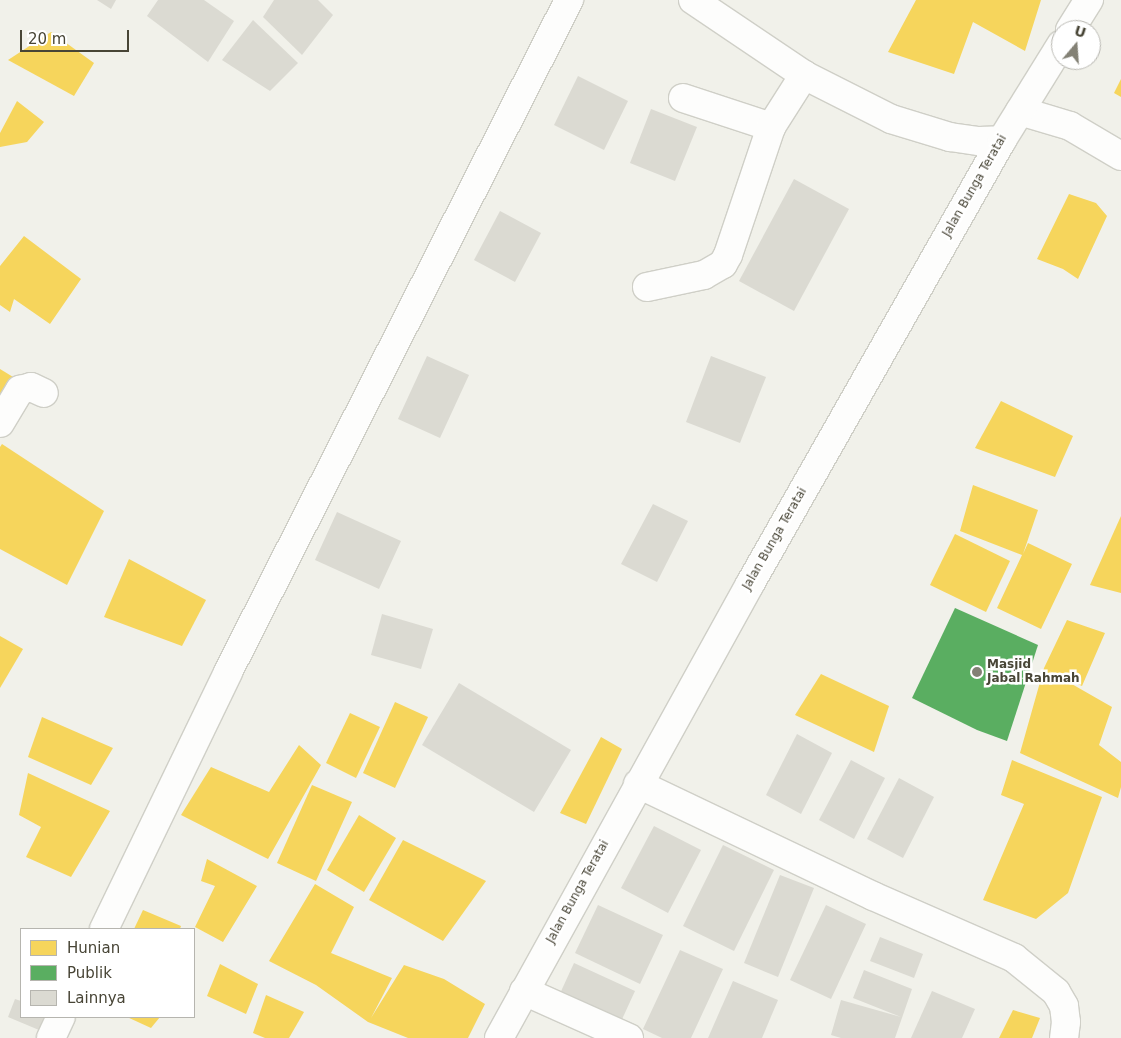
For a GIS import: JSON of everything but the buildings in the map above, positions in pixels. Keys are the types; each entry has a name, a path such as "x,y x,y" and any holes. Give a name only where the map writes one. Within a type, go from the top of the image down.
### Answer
{"street":[{"path":"104,928 228,672 569,0"},
{"path":"1076,20 1089,0"},
{"path":"709,4 804,75 891,119 924,131 979,141 1002,140"},
{"name":"Jalan Bunga Teratai","path":"499,1038 638,784 1002,140 1051,61"},
{"path":"647,287 704,276 722,264 728,255 772,127 804,75"},
{"path":"683,98 772,127"},
{"path":"1020,110 1070,126 1121,156"},
{"path":"0,423 20,390 32,387 44,393"},
{"path":"638,784 873,896 1014,958 1056,992 1064,1006 1066,1022 1064,1038"},
{"path":"524,991 629,1038"},
{"path":"51,1038 61,1018"}],"place":[{"name":"Masjid Jabal Rahmah","path":"977,672"}]}
